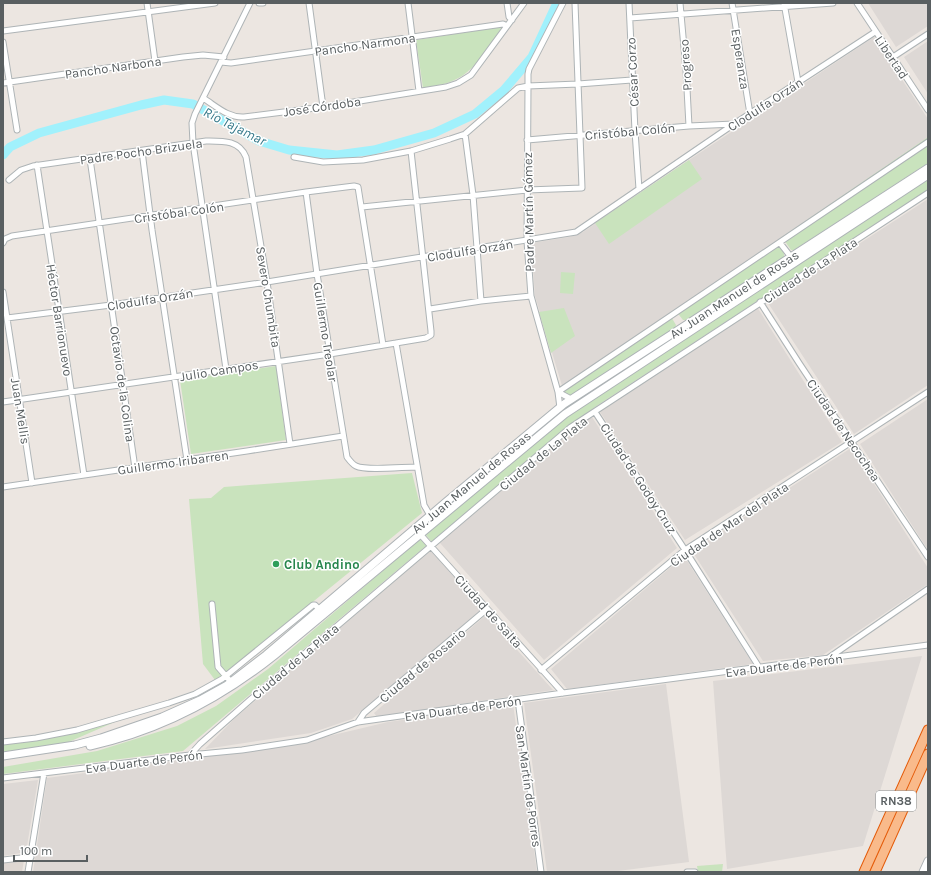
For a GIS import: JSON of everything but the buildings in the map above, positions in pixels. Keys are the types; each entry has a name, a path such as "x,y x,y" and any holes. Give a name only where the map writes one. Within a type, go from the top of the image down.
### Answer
{"highway":[{"name":"RN38","path":"864,872 928,730"},
{"name":"RN38","path":"875,872 928,754"}],"main road":[{"name":"Av. Juan Manuel de Rosas","path":"3,756 75,745 131,729 182,709 231,682 266,655 560,408 928,168"},
{"name":"Av. Juan Manuel de Rosas","path":"3,760 64,751 127,736 172,719 220,695 252,674 565,414 928,175"},
{"path":"923,872 928,861"}],"street":[{"path":"147,3 155,61"},
{"path":"3,31 215,3"},
{"path":"226,369 193,143 192,123 250,3"},
{"path":"309,3 323,107"},
{"path":"408,3 419,91"},
{"path":"507,3 509,17 512,20"},
{"name":"José Córdoba","path":"202,100 231,116 237,117 323,107 446,87 458,83 471,75 524,3"},
{"path":"528,86 529,69 563,3"},
{"path":"383,345 362,207 527,190 582,188 574,3"},
{"name":"César Corzo","path":"629,3 639,189"},
{"name":"Progreso","path":"680,3 689,126"},
{"name":"Esperanza","path":"732,3 750,114"},
{"path":"630,18 784,5 832,3"},
{"name":"Libertad","path":"857,3 928,110"},
{"path":"784,5 798,82"},
{"name":"Pancho Narmona","path":"221,62 231,63 503,24 507,26"},
{"name":"Clodulfa Orzán","path":"7,318 111,305 162,296 266,282 576,232 734,124 875,32"},
{"path":"893,58 928,34"},
{"path":"3,42 17,130"},
{"name":"Pancho Narbona","path":"3,83 197,56 224,57"},
{"path":"294,157 323,162 341,162 363,160 411,151 465,134 518,88 528,86 632,80"},
{"name":"Padre Martín Gómez","path":"528,86 526,241 531,296 558,392 560,408"},
{"name":"Cristóbal Colón","path":"527,140 689,126 734,124"},
{"path":"465,134 473,195 481,301"},
{"name":"Padre Pocho Brizuela","path":"9,180 21,170 37,165 90,159 193,143 216,141 226,142 239,146 243,150"},
{"path":"571,400 558,392 928,142"},
{"name":"Severo Chumbita","path":"243,150 246,157 254,201 290,444"},
{"path":"142,151 150,216 187,460"},
{"path":"411,151 422,258 430,309 481,301 531,296"},
{"name":"Octavio de la Colina","path":"90,159 135,468"},
{"name":"Héctor Barrionuevo","path":"37,165 84,475"},
{"name":"Cristóbal Colón","path":"3,243 8,237 354,186 358,187 362,207"},
{"name":"Guillermo Treolar","path":"306,192 317,274 347,457 356,467 416,467"},
{"name":"Ciudad de La Plata","path":"190,755 200,744 250,700 571,427 928,193"},
{"path":"780,243 791,257"},
{"name":"Juan Mellis","path":"3,292 4,307 7,318 32,482"},
{"name":"Ciudad de Necochea","path":"760,302 928,557"},
{"name":"Julio Campos","path":"3,402 330,354 426,338 431,335 430,309"},
{"path":"396,343 416,467 424,505 430,516 436,522"},
{"name":"Ciudad de Mar del Plata","path":"542,670 685,550 928,392"},
{"name":"Ciudad de Godoy Cruz","path":"595,412 759,667"},
{"name":"Guillermo Iribarren","path":"3,487 343,436"},
{"name":"Ciudad de Salta","path":"416,528 487,610 563,693"},
{"path":"826,659 928,589"},
{"path":"212,604 218,667 231,682"},
{"path":"3,742 36,738 77,730 196,694 226,676 313,605 320,610"},
{"name":"Ciudad de Rosario","path":"358,722 364,713 487,610"},
{"name":"Eva Duarte de Perón","path":"3,778 242,750 307,740 358,722 563,693 926,646"},
{"name":"San Martín de Porres","path":"518,700 541,872"},
{"path":"28,872 44,773"},
{"path":"3,860 31,857"},
{"path":"687,872 695,872"}],"shaded area":[{"path":"868,3 928,3 928,26 896,47"},
{"path":"874,37 928,119 928,137 563,389 535,296 531,243 569,237 583,232"},
{"path":"928,41 928,94 904,57"},
{"path":"928,199 928,385 854,434 768,303"},
{"path":"757,307 842,442 685,540 600,412"},
{"path":"928,399 928,550 860,444"},
{"path":"592,417 677,548 544,660 440,543 570,431"},
{"path":"851,448 928,568 928,584 823,655 763,661 692,551"},
{"path":"430,550 482,609 352,719 311,733 205,749 234,719"},
{"path":"684,556 753,664 567,689 551,669"},
{"path":"486,615 553,690 377,717 374,713"},
{"path":"922,656 863,846 727,869 713,681"},
{"path":"666,684 689,862 610,872 547,872 524,703"},
{"path":"513,704 537,872 33,872 47,778 291,745 388,722"},
{"path":"38,780 26,852 3,856 3,784"},
{"path":"24,860 22,872 3,872 3,863"}],"green space":[{"path":"501,28 497,37 479,60 466,73 459,78 444,84 423,88 416,40"},
{"path":"928,137 928,163 794,250 791,250 782,237"},
{"path":"689,160 702,179 609,244 595,223"},
{"path":"928,178 928,190 598,405 569,426 432,542 425,534 573,412"},
{"path":"776,242 784,253 784,257 689,320 683,320 676,311"},
{"path":"561,272 575,273 573,294 560,293"},
{"path":"564,308 575,336 551,353 539,312"},
{"path":"670,315 676,325 675,328 570,397 566,395 563,389"},
{"path":"276,366 286,440 191,454 180,380"},
{"name":"Club Andino","path":"412,473 422,513 215,680 203,664 189,499 211,498 224,487"},
{"path":"421,538 427,545 183,751 3,774 3,767 97,751 177,726 216,706 268,669"},
{"path":"117,721 64,744 3,753 3,744 69,734"},
{"path":"723,864 722,872 698,872 697,866"}],"waterway":[{"name":"Río Tajamar","path":"3,155 10,147 39,133 164,100 193,104 259,141 289,150 337,155 374,150 434,133 475,114 504,90 532,57 557,3"}],"place":[{"name":"Club Andino","path":"276,564"}]}
